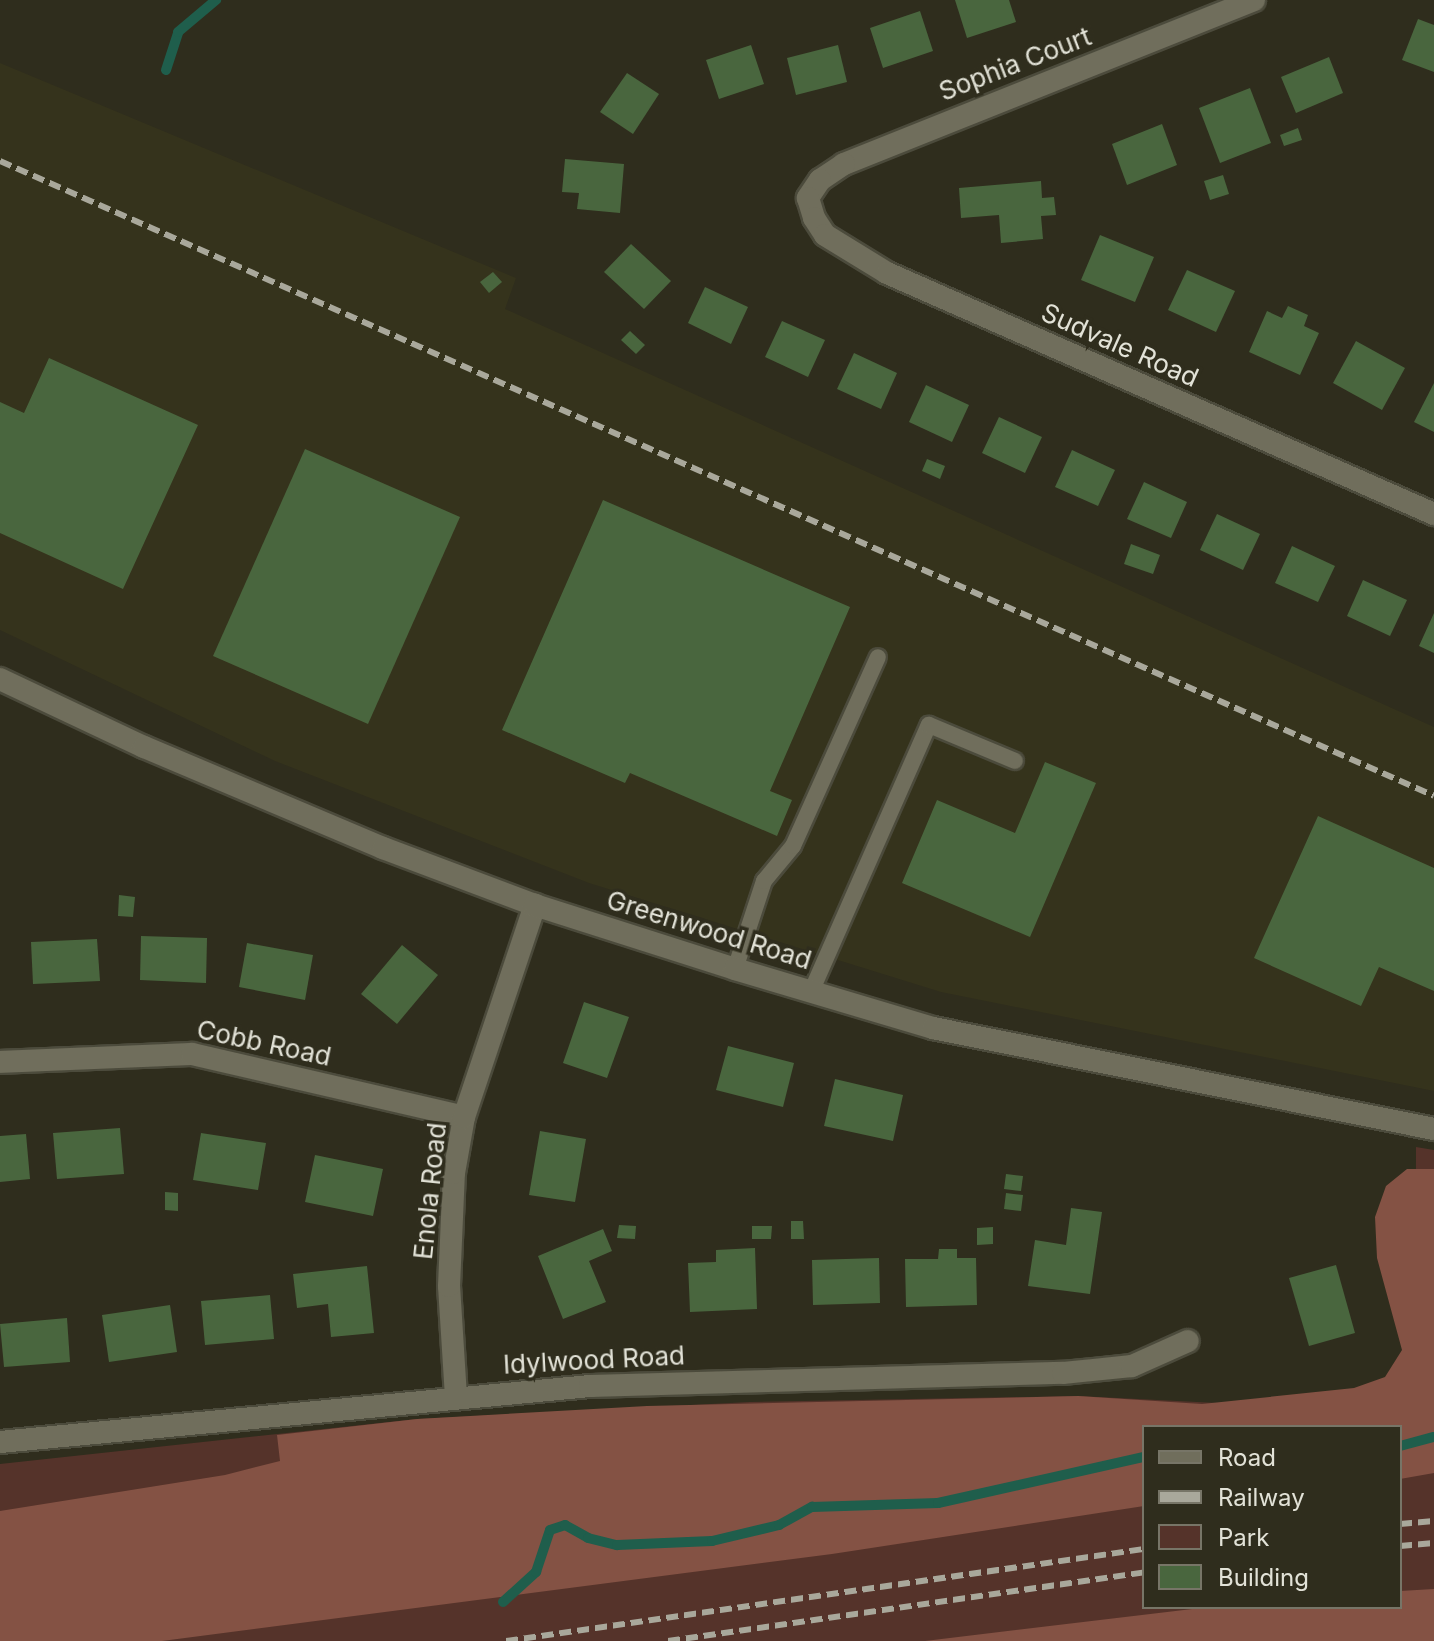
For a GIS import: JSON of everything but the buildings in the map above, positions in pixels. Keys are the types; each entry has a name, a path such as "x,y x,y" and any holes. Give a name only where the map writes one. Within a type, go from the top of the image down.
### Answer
{"street":[{"name":"Sophia Court","path":"808,198 820,180 883,145 1254,0"},
{"name":"Sudvale Road","path":"808,198 825,235 887,273 1434,514"},
{"name":"Greenwood Road","path":"0,679 257,797 535,905 735,969 1039,1052 1434,1129"},
{"name":"Enola Road","path":"456,1397 450,1218 464,1117 535,905"},
{"name":"Cobb Road","path":"0,1062 192,1054 464,1117"},
{"name":"Idylwood Road","path":"0,1442 456,1397 745,1379 1063,1373 1132,1366 1188,1341"}],"lane":[{"path":"735,969 764,881 793,846 878,657"},
{"path":"811,992 929,725 1015,761"}],"shaded area":[{"path":"0,63 516,278 505,309 1434,727 1434,1091 941,992 589,883 275,761 0,630"},
{"path":"1407,1169 1434,1169 1434,1473 1402,1479 1402,1425 1142,1425 1142,1506 832,1554 162,1641 0,1641 0,1511 225,1475 280,1461 277,1435 417,1419 647,1406 1078,1396 1202,1404 1354,1388 1385,1377 1402,1350 1377,1258 1375,1217 1386,1186"},
{"path":"1434,1589 1434,1641 925,1641 1192,1609 1402,1609 1402,1591"}],"green space":[{"path":"1416,1147 1434,1150 1434,1641 0,1641 0,1464 417,1419 750,1402 1078,1396 1415,1413"}],"waterway":[{"path":"166,70 178,32 216,0"},
{"path":"1402,1445 1434,1437"},
{"path":"503,1602 536,1572 550,1530 565,1525 588,1538 617,1545 712,1541 779,1525 812,1507 938,1503 1142,1457"}],"railway":[{"path":"0,161 1434,796"},
{"path":"1402,1524 1434,1521"},
{"path":"1402,1546 1434,1543"},
{"path":"506,1641 1142,1549"},
{"path":"668,1641 1142,1572"}]}
